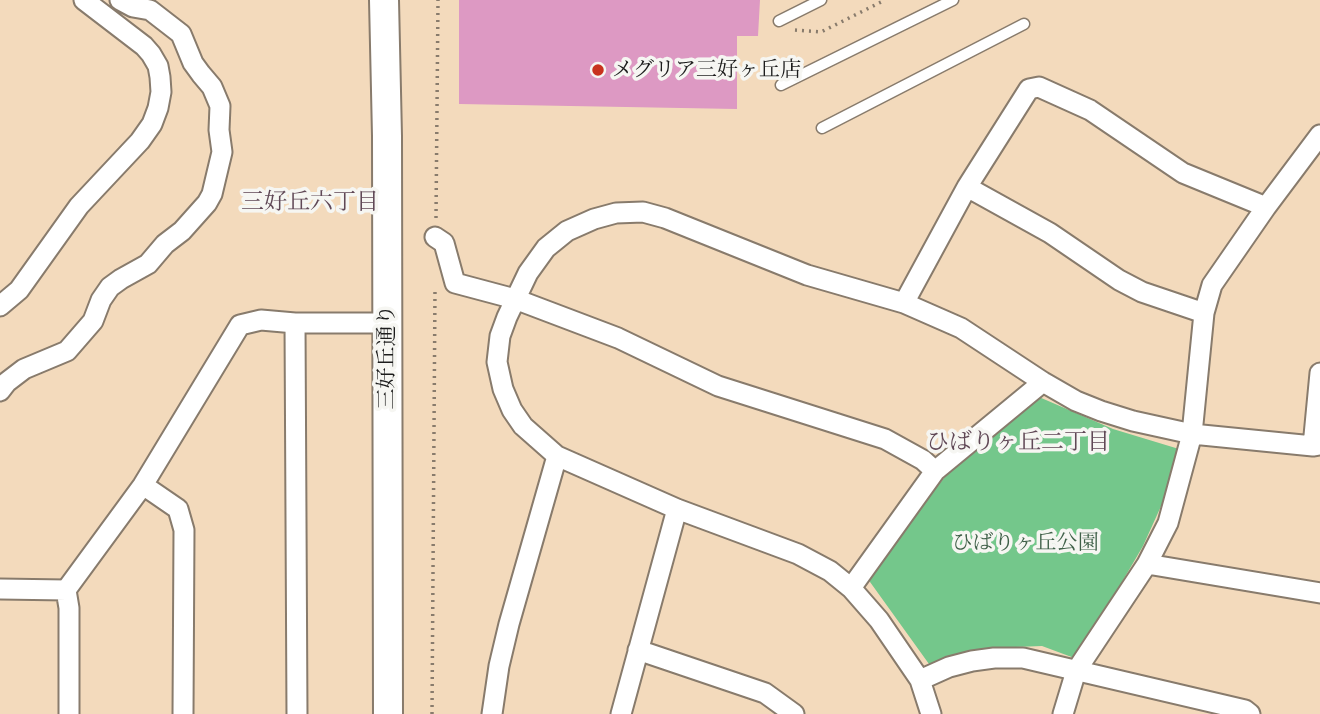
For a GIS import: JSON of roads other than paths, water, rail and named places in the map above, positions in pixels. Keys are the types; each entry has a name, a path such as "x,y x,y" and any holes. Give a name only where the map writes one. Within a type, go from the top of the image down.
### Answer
{"street":[{"path":"0,306 19,290 79,206 140,141 152,124 158,108 160,77 158,66 151,54 85,0"},
{"path":"0,391 24,369 67,351 93,321 101,300 110,287 148,264 165,244 183,231 212,194 222,152 220,106 212,87 193,63 181,34 150,10 120,0"},
{"name":"三好丘通り","path":"384,0 387,136 388,714"},
{"path":"904,303 967,187 1029,89 1039,87 1090,110 1183,173 1266,207"},
{"path":"1063,714 1076,671 1147,564 1168,523 1192,435 1204,313 1212,285 1320,135"},
{"path":"967,187 1050,233 1119,280 1142,292 1204,313"},
{"path":"932,714 920,680 879,620 851,588 830,571 798,554 677,509 557,456 523,426 503,389 497,362 500,336 528,273 546,248 567,231 615,213 643,212 665,218 807,275 904,303 961,328 1076,401 1133,421 1192,435 1316,445 1320,373"},
{"path":"435,237 444,243 455,283 515,299 618,338 718,386 885,439 923,460 935,471"},
{"path":"69,714 69,608 66,590 143,485 240,325 261,320 295,323 387,323"},
{"path":"295,323 297,714"},
{"path":"851,588 935,471 1043,382"},
{"path":"492,714 509,624 557,456"},
{"path":"143,485 178,509 184,530 183,714"},
{"path":"621,714 677,509"},
{"path":"1147,564 1320,593"},
{"path":"0,589 66,590"},
{"path":"638,650 765,694 794,714"},
{"path":"920,680 949,667 993,658 1023,658 1245,710 1250,714"}],"lane":[{"path":"781,26 821,0"},
{"path":"780,85 953,0"},
{"path":"822,128 1024,24"}],"place":[{"name":"メグリア三好ヶ丘店","path":"598,70"}],"district":[{"name":"三好丘六丁目","path":"310,203"},
{"name":"ひばりヶ丘二丁目","path":"1018,443"}],"park label":[{"name":"ひばりヶ丘公園","path":"1025,543"}]}
